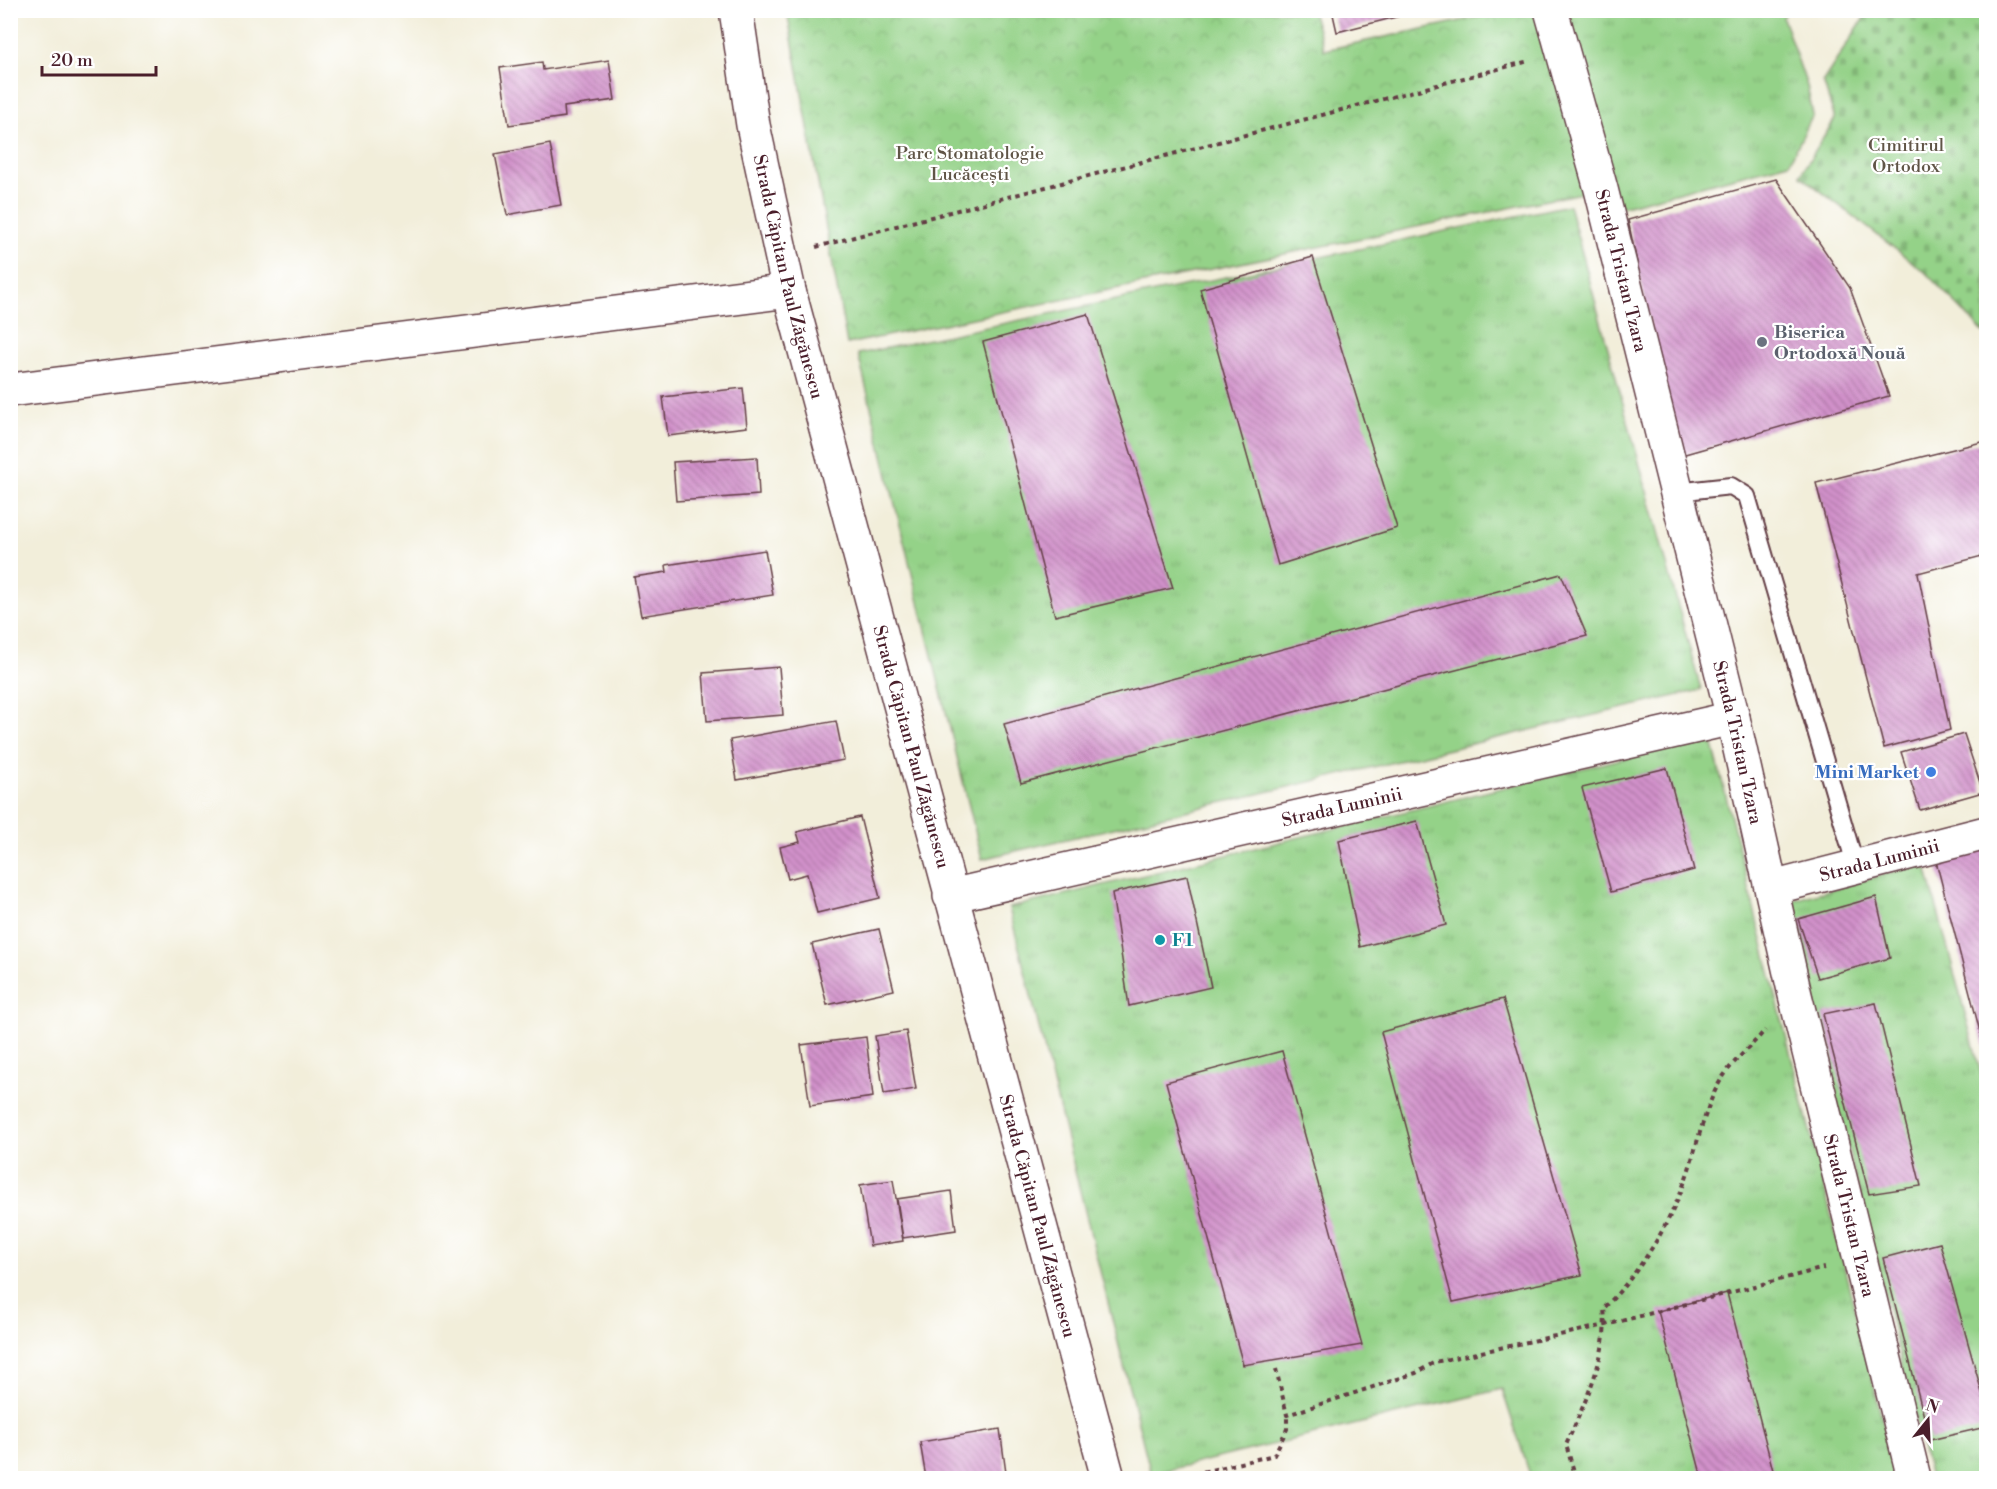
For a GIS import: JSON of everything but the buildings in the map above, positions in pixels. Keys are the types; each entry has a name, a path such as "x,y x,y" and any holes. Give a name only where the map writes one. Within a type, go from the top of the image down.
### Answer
{"street":[{"name":"Strada Căpitan Paul Zăgănescu","path":"736,10 753,125 789,291 1108,1479"},
{"name":"Strada Tristan Tzara","path":"1551,10 1601,189 1733,718 1795,995 1914,1479"},
{"path":"10,390 789,291"},
{"name":"Strada Luminii","path":"950,896 1733,718"},
{"name":"Strada Luminii","path":"1772,888 1986,833"}],"lane":[{"path":"1676,492 1731,486 1747,496 1856,867"}],"path":[{"path":"781,256 1562,52"},
{"path":"1576,1479 1566,1445 1588,1395 1605,1341 1604,1308 1624,1288 1656,1243 1685,1183 1709,1108 1724,1075 1795,995"},
{"path":"1287,1415 1416,1373 1435,1362 1606,1325 1860,1259"},
{"path":"1177,1479 1274,1455 1287,1429 1287,1415 1276,1369"}],"green space":[{"name":"Cimitirul Ortodox","path":"1869,10 1986,11 1986,335 1925,272 1800,175 1835,119 1823,81"},
{"name":"Parc Stomatologie Lucăcești","path":"787,11 1312,11 1324,50 1507,11 1551,11 1601,189 847,344"},
{"path":"1560,11 1787,11 1783,18 1807,86 1813,115 1789,163 1613,209"},
{"path":"1569,205 1701,690 982,859 858,354"},
{"path":"1711,737 1897,1478 1531,1478 1502,1389 1151,1474 1009,908"},
{"path":"1925,863 1986,1092 1986,1478 1930,1478 1787,902"}],"place":[{"name":"Biserica Ortodoxă Nouă","path":"1762,342"},
{"name":"Mini Market","path":"1931,772"},
{"name":"F1","path":"1160,940"}]}
